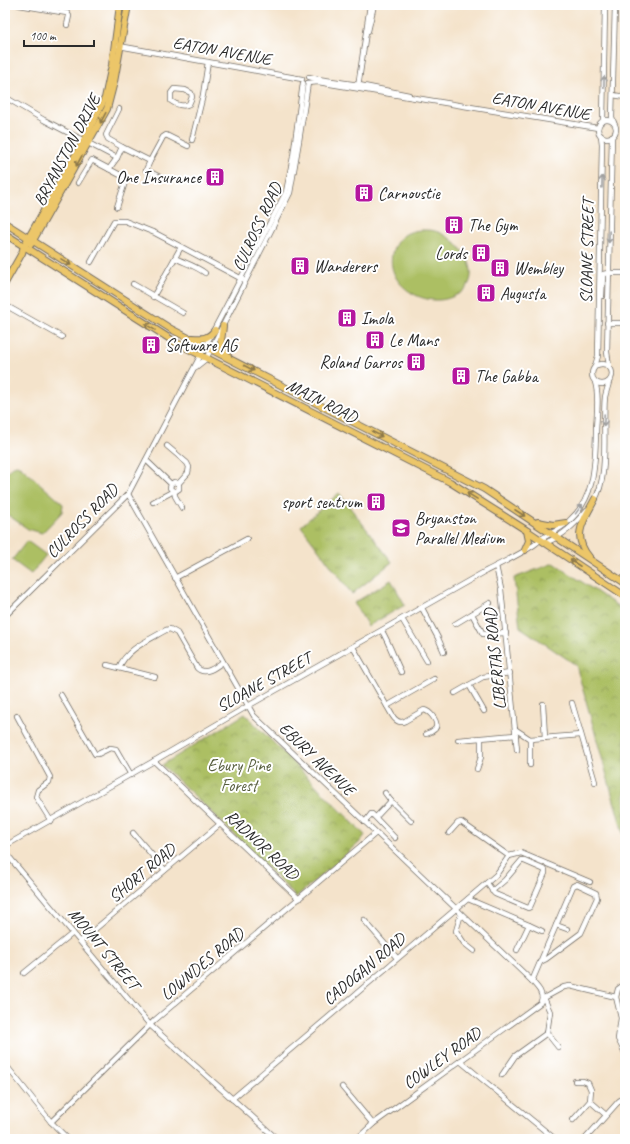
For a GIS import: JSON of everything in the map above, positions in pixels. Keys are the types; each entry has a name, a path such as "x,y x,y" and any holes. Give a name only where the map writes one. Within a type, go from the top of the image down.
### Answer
{"main road":[{"name":"BRYANSTON DRIVE","path":"118,46 120,5"},
{"name":"BRYANSTON DRIVE","path":"30,240 34,226 109,105 118,46 128,5"},
{"name":"BRYANSTON DRIVE","path":"5,283 86,142"},
{"name":"MAIN ROAD","path":"5,224 159,321 186,336 470,482 532,521 625,584"},
{"path":"17,231 25,231 34,226"},
{"name":"MAIN ROAD","path":"5,234 159,333 423,468 474,497 526,530 540,542 625,596"},
{"path":"15,265 27,255 41,257"},
{"path":"223,326 220,339 221,346 232,360"},
{"path":"186,336 204,339 214,330"},
{"path":"593,562 583,547 580,533 583,520 595,499"},
{"path":"532,521 554,525 566,523"},
{"path":"525,550 529,541 526,530"}],"street":[{"path":"19,5 60,10 68,14 67,25"},
{"path":"359,87 370,5"},
{"path":"366,36 374,5"},
{"path":"605,5 603,120 599,124 598,128 601,136 607,138 612,136 616,128 612,117 615,5"},
{"name":"EATON AVENUE","path":"118,46 208,62 305,82 318,82 398,92 432,100 598,128"},
{"path":"192,140 201,103 208,62"},
{"name":"EATON AVENUE","path":"305,82 306,75 318,79 359,87"},
{"name":"CULROSS ROAD","path":"208,348 223,326 287,189 305,82"},
{"path":"176,89 188,91 191,95 191,101 187,106 174,104 171,100 172,90 176,89"},
{"path":"613,95 625,97"},
{"path":"5,97 38,117 117,158"},
{"path":"191,101 201,103"},
{"path":"119,110 106,134 108,139 150,161"},
{"path":"603,120 609,120 614,123"},
{"path":"158,176 146,170 165,135 168,135 188,146"},
{"name":"SLOANE STREET","path":"595,366 598,356 601,136"},
{"name":"SLOANE STREET","path":"609,366 607,356 607,323 612,136"},
{"path":"109,169 117,158 122,147"},
{"path":"78,183 92,160 126,179 118,207"},
{"path":"91,262 114,221 124,220 154,233 244,279"},
{"path":"153,297 181,247"},
{"path":"175,258 186,264 196,266 205,273"},
{"path":"599,305 602,298 604,274 625,273"},
{"name":"CULROSS ROAD","path":"5,616 128,494 194,368 204,357 214,330 244,279"},
{"path":"133,284 183,314"},
{"path":"5,305 62,337"},
{"path":"598,334 602,326 607,323 625,323"},
{"path":"598,348 607,344"},
{"path":"604,364 609,366 612,370 612,376 609,382 600,385 595,382 592,374 595,366 604,364"},
{"name":"SLOANE STREET","path":"5,846 131,775 248,706 540,542 566,523 579,510 587,497 595,470 597,395 595,382"},
{"name":"SLOANE STREET","path":"540,542 557,538 580,518 595,499 602,474 605,397 609,382"},
{"path":"153,502 179,489 178,484 188,473 189,468 187,464 168,446"},
{"path":"146,460 171,484 170,488 182,508"},
{"path":"171,484 176,482 178,484"},
{"name":"EBURY AVENUE","path":"128,494 257,720 532,981 540,990 550,1012 546,1033"},
{"path":"176,578 247,539"},
{"name":"LIBERTAS ROAD","path":"496,566 501,589 517,750"},
{"path":"454,624 490,603"},
{"path":"422,608 444,652"},
{"path":"472,614 483,634 506,633"},
{"path":"402,619 427,661"},
{"path":"119,668 133,649 170,629 177,633 197,668 200,670 207,672 223,662"},
{"path":"382,631 391,646 393,656 401,672"},
{"path":"353,647 394,718 402,722 424,710 429,711 436,722 436,727 434,730 426,734"},
{"path":"108,665 155,677"},
{"path":"455,693 483,677 510,673"},
{"path":"387,706 434,679"},
{"path":"469,685 484,711"},
{"path":"61,694 95,754 110,748 116,749 131,775"},
{"path":"572,703 595,782"},
{"path":"543,704 546,738"},
{"path":"17,716 50,777 49,782 38,790 36,797 51,821"},
{"path":"458,740 481,738 515,732 530,739 581,735"},
{"path":"478,769 482,755 481,738"},
{"path":"530,739 530,765"},
{"name":"RADNOR ROAD","path":"154,761 299,899"},
{"path":"385,793 411,821"},
{"path":"376,817 391,801"},
{"path":"364,822 371,814 374,814 395,838"},
{"path":"449,833 458,823 461,822 509,856 521,853 590,882"},
{"name":"SHORT ROAD","path":"80,942 220,824"},
{"path":"133,833 165,870"},
{"name":"LOWNDES ROAD","path":"51,1122 150,1025 376,833"},
{"name":"MOUNT STREET","path":"5,852 150,1025 277,1139"},
{"name":"CADOGAN ROAD","path":"232,1099 487,883 496,875 509,856"},
{"path":"487,883 492,891 495,894 526,908 529,907 546,871 522,860 505,880 492,891"},
{"path":"532,981 540,962 556,924 574,885 577,884 596,892 597,898 581,933 540,962"},
{"path":"468,899 542,931"},
{"path":"461,914 456,931 464,943 474,951"},
{"path":"364,920 398,958"},
{"path":"556,924 566,929"},
{"path":"517,950 529,925"},
{"path":"24,973 73,933"},
{"path":"625,984 618,989 616,997 620,1015 618,1039 625,1053"},
{"name":"COWLEY ROAD","path":"357,1139 373,1124 540,1004 543,998 564,987 570,986 616,997"},
{"path":"502,1075 515,1056 546,1033 558,1047"},
{"path":"460,1061 555,1139"},
{"path":"5,1064 51,1122 68,1139"},
{"path":"573,1120 590,1101 592,1093 588,1083 585,1081 575,1081"},
{"path":"342,1087 373,1124"},
{"path":"585,1139 619,1101 625,1097"},
{"path":"590,1101 606,1115"}],"green space":[{"path":"423,230 438,232 445,236 453,241 465,254 469,262 471,279 467,287 460,293 443,300 430,300 408,290 399,282 393,272 391,260 394,248 399,239 405,234 413,231"},
{"path":"17,465 63,504 62,512 42,533 28,529 5,513 4,479 7,472 13,466"},
{"path":"339,493 392,562 352,594 301,526"},
{"path":"27,541 46,555 31,574 12,560"},
{"path":"554,563 625,611 625,840 576,665 520,627 514,578"},
{"path":"391,580 405,605 368,626 354,603"},
{"name":"Ebury Pine Forest","path":"245,714 365,835 359,843 296,897 222,822 162,765"}],"place":[{"name":"One Insurance","path":"215,177"},
{"name":"Carnoustie","path":"364,193"},
{"name":"The Gym","path":"454,225"},
{"name":"Lords","path":"481,253"},
{"name":"Wanderers","path":"300,266"},
{"name":"Wembley","path":"500,268"},
{"name":"Augusta","path":"486,293"},
{"name":"Imola","path":"347,318"},
{"name":"Le Mans","path":"375,340"},
{"name":"Software AG","path":"151,345"},
{"name":"Roland Garros","path":"416,362"},
{"name":"The Gabba","path":"461,376"},
{"name":"sport sentrum","path":"376,502"},
{"name":"Bryanston Parallel Medium","path":"401,528"}]}
